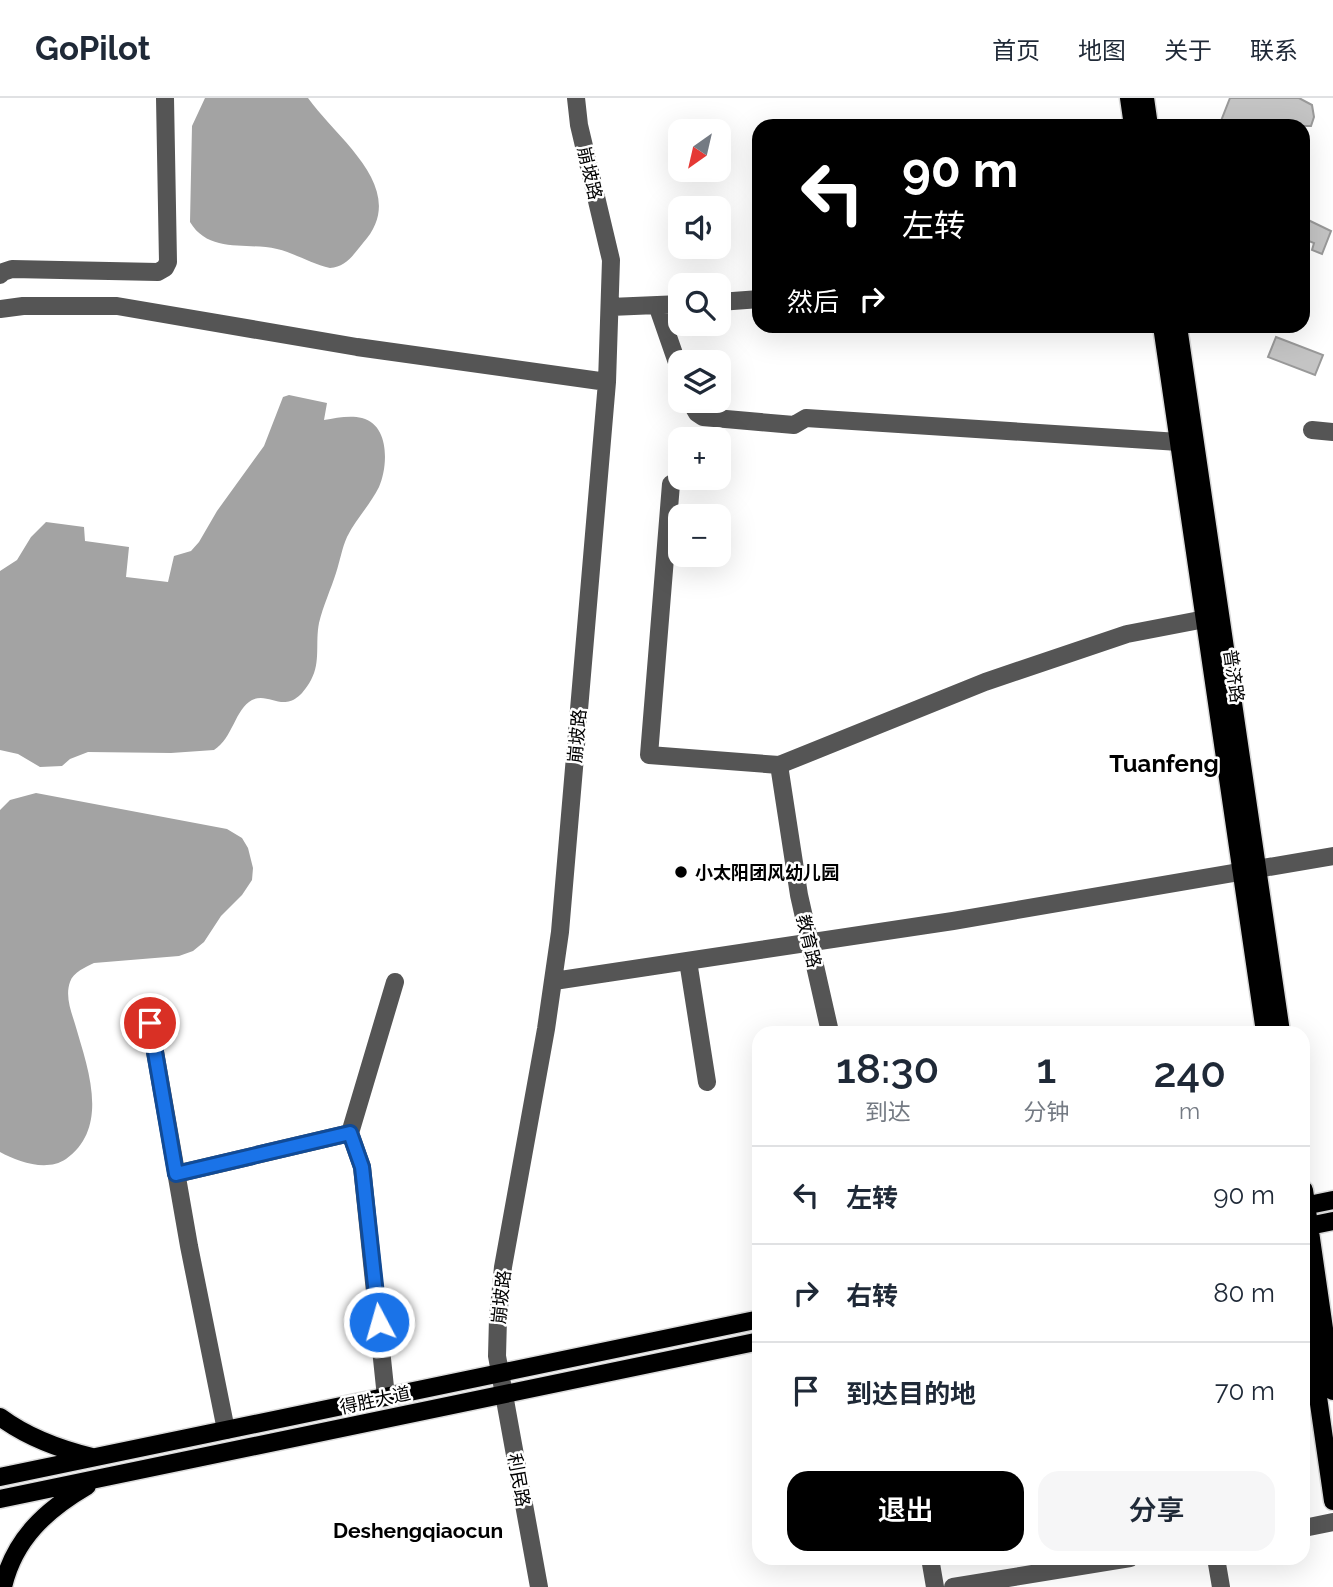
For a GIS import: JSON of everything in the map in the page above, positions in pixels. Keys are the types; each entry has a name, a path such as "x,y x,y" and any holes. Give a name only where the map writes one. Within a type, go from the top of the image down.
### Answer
{"main road":[{"path":"1129,98 1132,119"},
{"path":"1145,98 1148,119"},
{"name":"普济路","path":"1163,333 1205,619 1280,1026"},
{"name":"普济路","path":"1179,333 1250,871 1264,1026"},
{"path":"1310,1200 1333,1200"},
{"path":"1310,1226 1333,1221"},
{"path":"1310,1251 1333,1391"},
{"name":"得胜大道","path":"0,1477 752,1322"},
{"path":"1310,1342 1333,1501"},
{"name":"得胜大道","path":"0,1499 752,1343"},
{"path":"0,1417 56,1447 95,1458"},
{"path":"3,1587 18,1546 34,1525 67,1499 100,1479"}],"street":[{"path":"0,275 12,269 158,272 165,268 168,262 165,98"},
{"name":"崩坡路","path":"500,1374 497,1356 500,1293 554,981 560,932 607,382 612,274 609,247 579,125 576,98"},
{"path":"731,301 752,300"},
{"path":"657,305 673,350"},
{"path":"610,307 668,305"},
{"path":"0,309 23,306 117,306 357,347 607,382"},
{"path":"696,413 703,417 794,425 806,418 1179,442"},
{"path":"1312,430 1333,432"},
{"path":"671,490 649,755 779,765 985,682 1127,634 1205,619"},
{"name":"教育路","path":"779,765 799,895 829,1026"},
{"path":"554,981 953,921 1333,856"},
{"path":"688,961 707,1082"},
{"path":"386,1397 363,1178 350,1133 395,982"},
{"path":"150,1023 176,1174 226,1430"},
{"path":"176,1174 350,1133"},
{"name":"利民路","path":"500,1374 539,1587"},
{"path":"1310,1527 1333,1522"},
{"path":"931,1565 935,1587"},
{"path":"953,1587 1087,1565"},
{"path":"1217,1565 1221,1587"}],"shaded area":[{"path":"205,98 308,98 365,166 375,185 379,204 376,223 349,259 330,268 277,249 218,243 198,232 190,222 192,126"},
{"path":"289,395 327,403 324,420 353,417 371,422 382,438 385,458 379,487 345,541 319,623 314,673 303,692 287,702 266,698 252,700 246,704 226,738 214,750 171,753 88,752 70,759 62,766 40,767 18,754 0,750 0,571 17,560 31,537 46,522 84,527 85,541 129,547 126,577 168,582 174,556 191,551 199,542 217,511 264,446 283,397"},
{"path":"36,793 227,829 242,838 248,848 253,868 252,880 242,895 221,916 204,942 193,951 179,956 94,963 74,975 69,987 69,1003 89,1077 92,1113 80,1146 66,1159 50,1165 24,1162 0,1152 0,810 10,800"}],"building":[{"path":"1230,98 1299,98 1312,105 1314,117 1311,126 1310,119 1222,119"},
{"path":"1310,221 1331,231 1322,254 1312,250 1314,243 1310,241"},
{"path":"1276,337 1323,355 1315,375 1268,357"}],"place":[{"name":"小太阳团风幼儿园","path":"681,872"}],"district":[{"name":"Tuanfeng","path":"1164,763"},
{"name":"Deshengqiaocun","path":"418,1530"}],"route":[{"path":"150,1023 176,1174 350,1133 362,1167 379,1322"}]}
